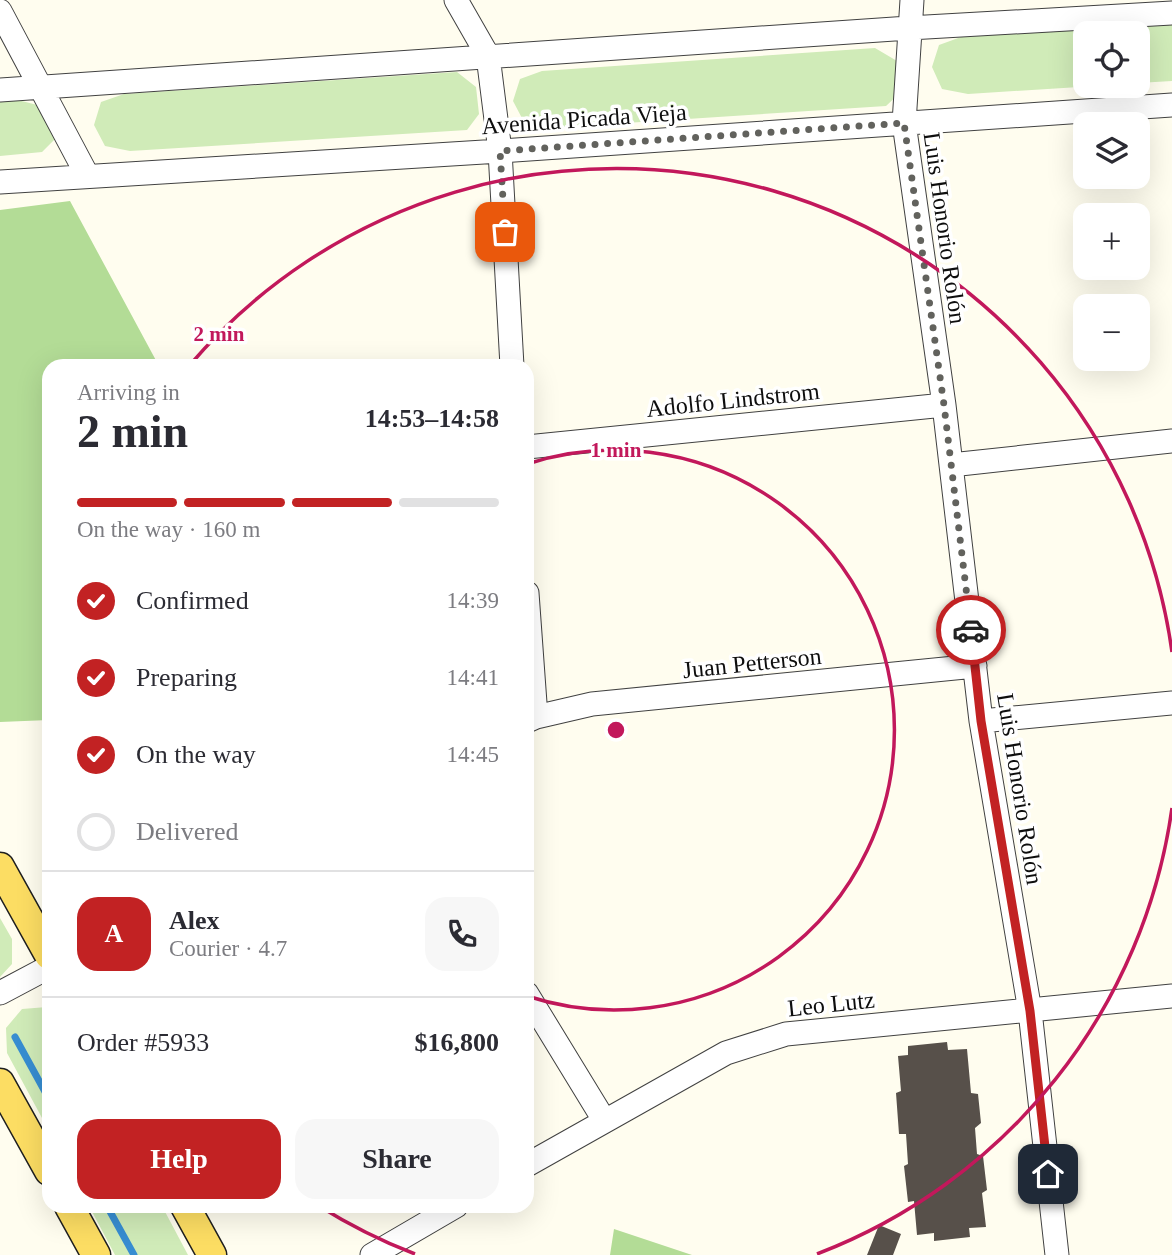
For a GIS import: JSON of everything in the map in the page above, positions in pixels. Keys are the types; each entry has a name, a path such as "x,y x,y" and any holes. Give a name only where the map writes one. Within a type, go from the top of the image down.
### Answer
{"main road":[{"path":"0,867 42,942"},
{"path":"0,1083 42,1158"},
{"path":"72,1213 96,1255"},
{"path":"190,1213 212,1255"}],"street":[{"path":"456,0 488,56 500,151 512,359"},
{"name":"Luis Honorio Rolón","path":"912,0 904,123 944,405 981,721 1030,1011 1057,1255"},
{"path":"0,11 87,175"},
{"path":"0,90 909,28 1172,13"},
{"name":"Avenida Picada Vieja","path":"0,182 1172,105"},
{"name":"Adolfo Lindstrom","path":"534,446 944,405"},
{"path":"951,465 1172,441"},
{"name":"Juan Petterson","path":"534,718 592,704 975,666"},
{"path":"981,721 1172,703"},
{"path":"0,993 42,971"},
{"name":"Leo Lutz","path":"534,1161 726,1053 786,1034 1172,996"},
{"path":"534,1005 604,1120"},
{"path":"372,1255 444,1213"}],"green space":[{"path":"1172,23 1172,81 1150,82 1150,24"},
{"path":"1073,30 1073,87 968,94 942,89 932,67 939,45 961,37"},
{"path":"875,48 897,61 902,91 886,106 549,128 524,122 513,101 520,79 542,71"},
{"path":"457,72 476,87 479,114 467,130 130,151 105,146 94,125 101,102 124,94"},
{"path":"18,100 41,106 57,137 42,152 0,156 0,101"},
{"path":"70,201 155,359 42,359 42,720 0,722 0,210"},
{"path":"0,918 12,939 12,964 0,977"},
{"path":"42,1007 42,1118 7,1053 6,1028 22,1009"},
{"path":"93,1213 166,1213 188,1255 115,1255"},
{"path":"614,1229 692,1255 610,1255"}],"building":[{"path":"947,1042 948,1050 967,1049 971,1093 978,1094 981,1123 975,1128 977,1154 983,1156 987,1190 982,1193 986,1227 969,1228 970,1237 934,1241 934,1233 917,1235 914,1201 908,1202 904,1166 908,1164 906,1134 899,1134 896,1093 901,1091 898,1056 908,1055 908,1046"},
{"path":"879,1225 901,1234 893,1255 867,1255"}],"waterway":[{"path":"15,1037 42,1086"},
{"path":"111,1213 134,1255"}],"way so far":[{"path":"505,232 500,151 904,123 944,405 971,630"}],"route":[{"path":"971,630 981,721 1030,1011 1048,1174"}]}
